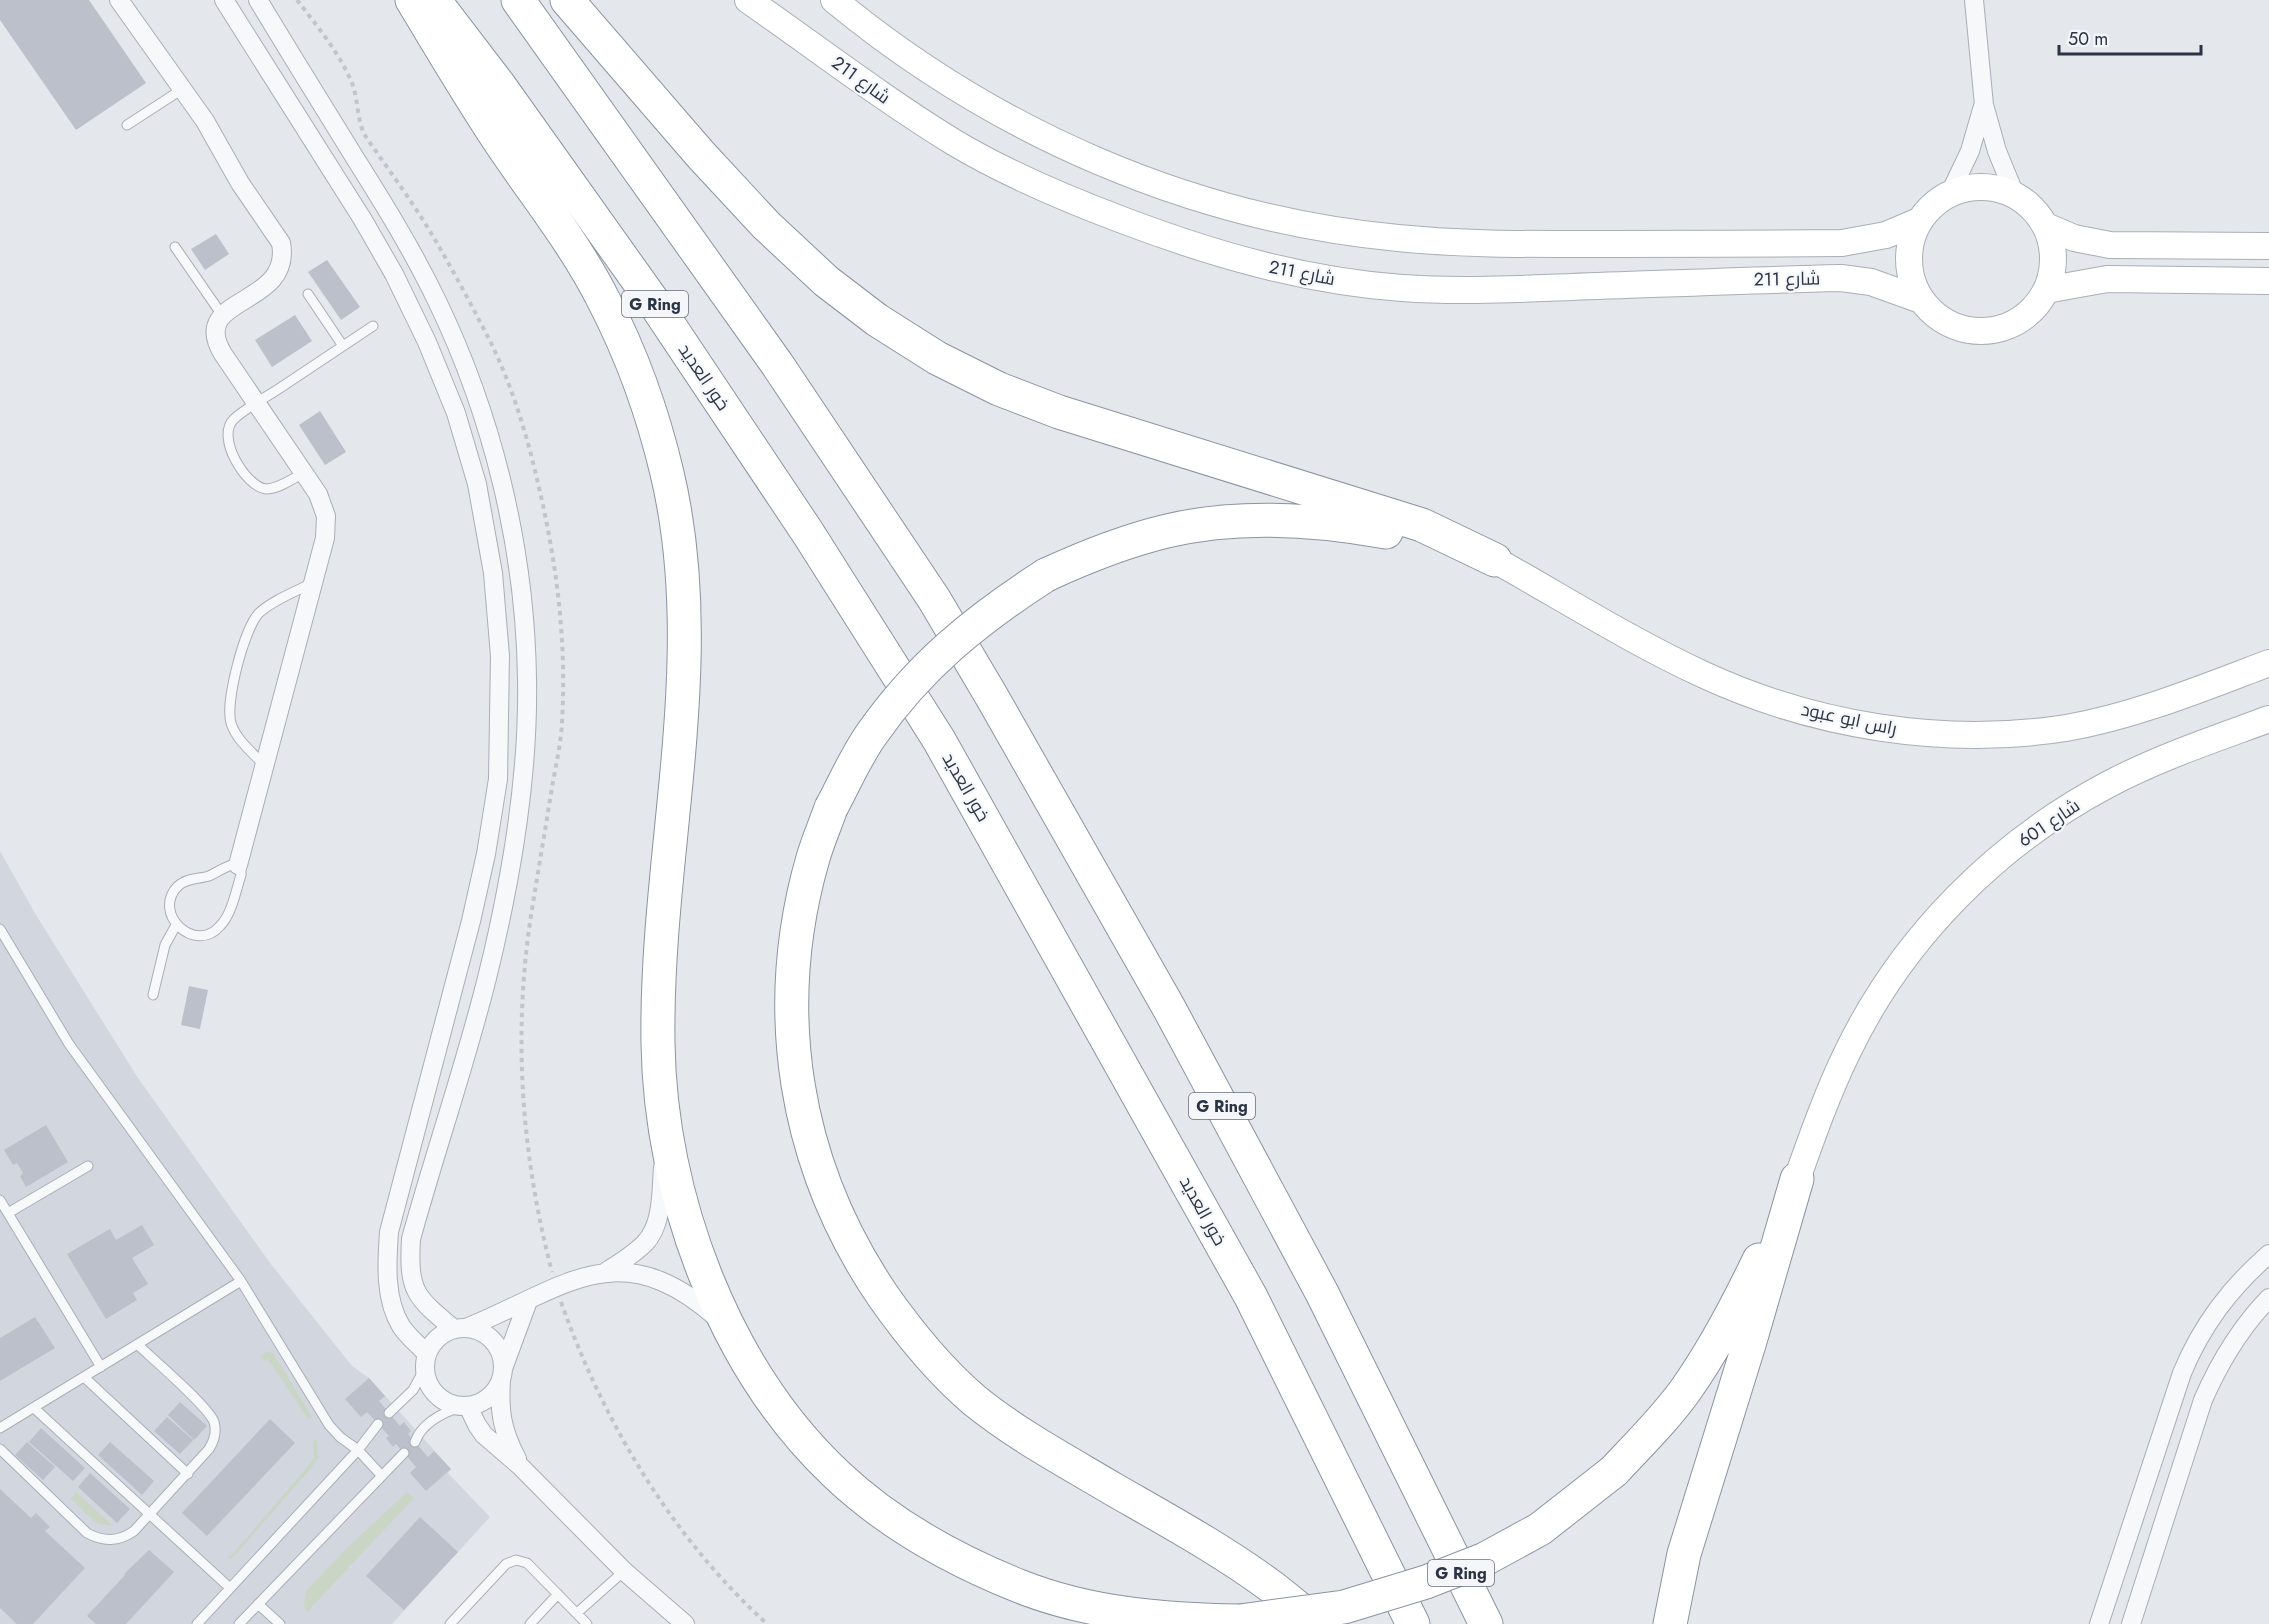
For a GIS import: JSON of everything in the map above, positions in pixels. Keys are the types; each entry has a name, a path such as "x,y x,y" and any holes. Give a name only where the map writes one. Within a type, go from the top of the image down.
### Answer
{"highway":[{"path":"412,0 496,136 573,247 603,298 646,400 668,474 678,531 686,638 659,985 659,1081 665,1134 687,1225 704,1273 732,1331 759,1379 794,1430 839,1477 895,1521 957,1559 1023,1588 1089,1607 1153,1617 1240,1621 1344,1607 1426,1582 1485,1559 1540,1529 1614,1471 1654,1428 1686,1389 1719,1337 1797,1179"},
{"name":"خور العديد","path":"434,0 499,85 657,307 814,542 939,740 1251,1297 1413,1624"},
{"name":"G Ring","path":"518,0 777,364 934,599 1181,1029 1322,1293 1486,1624"},
{"path":"567,0 766,225 826,281 877,320 937,358 999,389 1059,412 1422,525 1495,560"},
{"path":"1318,1624 1234,1561 1022,1435 973,1399 930,1357 892,1309 862,1264 835,1211 817,1167 802,1112 794,1059 791,1004 794,955 801,908 813,856 831,808 870,737 897,701 932,662 1001,604 1046,575 1115,546 1168,530 1225,522 1291,520 1343,524 1396,533 1495,560"},
{"path":"1670,1624 1684,1554 1797,1179"}],"main road":[{"name":"شارع 211","path":"748,0 877,93 1000,168 1105,214 1196,247 1249,263 1298,274 1352,282 1447,291 1841,278 1872,282 1921,300"},
{"name":"شارع 211","path":"834,0 940,77 1025,127 1159,185 1205,200 1299,224 1396,238 1445,242 1842,243 1886,236 1919,221"},
{"path":"1976,187 1989,187 2015,195 2038,214 2052,242 2054,258 2052,275 2039,302 2019,320 2007,327 1980,331 1953,326 1941,319 1921,300 1914,288 1908,261 1913,234 1919,221 1927,210 1950,193 1976,187"},
{"path":"2046,226 2074,238 2110,245 2269,246"},
{"path":"2046,290 2090,280 2107,279 2269,281"},
{"name":"راس ابو عبود","path":"1495,560 1702,674 1759,697 1828,718 1892,730 1953,735 2066,728 2128,713 2269,663"},
{"name":"شارع 601","path":"1797,1179 1824,1103 1848,1051 1879,995 1958,894 2011,849 2059,814 2109,784 2159,760 2269,719"}],"street":[{"path":"119,0 205,121 240,183 281,243 283,254 277,275 269,284 222,315 217,324 216,335 218,345 318,494 326,516 325,538 314,582 238,865"},
{"path":"224,0 363,220 394,274 427,342 456,412 477,484 493,573 500,656 498,779 486,854 471,921 397,1199 386,1267 392,1301 401,1326 426,1361"},
{"path":"258,0 388,211 437,301 458,348 488,434 517,560 525,631 527,678 526,726 515,835 499,926 487,977 411,1239 409,1266 413,1284 423,1303 460,1328 482,1332 490,1337 500,1351 502,1374 500,1404 503,1429 520,1466"},
{"path":"1974,0 1984,105 1997,151 2015,195"},
{"path":"1950,193 1970,151 1984,105"},
{"path":"528,1301 502,1374 488,1398 465,1406 444,1401 436,1394 426,1377 426,1361 437,1338 528,1301 556,1286 607,1271 646,1242 654,1229 659,1211 665,1134"},
{"path":"2099,1624 2191,1351 2209,1320 2230,1292 2269,1254"},
{"path":"607,1271 633,1273 656,1279 699,1302 732,1331"},
{"path":"2131,1624 2208,1390 2233,1341 2253,1314 2269,1298"},
{"path":"465,1406 484,1435 520,1466 624,1571 685,1624"}],"lane":[{"path":"127,125 181,90"},
{"path":"175,247 222,315"},
{"path":"308,294 343,346"},
{"path":"304,473 268,489 257,486 249,479 230,449 227,435 234,419 372,326"},
{"path":"266,767 239,739 231,722 229,705 238,667 248,629 257,615 265,607 314,582"},
{"path":"230,865 238,865 242,871 241,875 222,925 215,931 198,936 189,934 176,925 170,908 170,900 179,886 185,881 208,876 230,865"},
{"path":"153,995 165,945 176,925"},
{"path":"0,929 69,1044 241,1281 329,1425 340,1437 358,1449 381,1475"},
{"path":"8,1213 88,1166"},
{"path":"0,1200 101,1367"},
{"path":"0,1428 241,1281"},
{"path":"0,1449 87,1533 94,1537 111,1540 127,1536 210,1449 215,1433 214,1424 206,1409 138,1345"},
{"path":"389,1413 413,1390 426,1361"},
{"path":"84,1377 188,1474"},
{"path":"415,1442 418,1433 426,1426 443,1414 465,1406"},
{"path":"34,1408 230,1588"},
{"path":"197,1624 358,1449 378,1424"},
{"path":"239,1624 404,1453"},
{"path":"450,1624 511,1561 516,1560 527,1563 587,1624"},
{"path":"577,1613 624,1571"},
{"path":"530,1624 558,1594"},
{"path":"258,1604 280,1624"}],"shaded area":[{"path":"0,851 36,915 138,1078 270,1263 352,1366 369,1378 451,1469 448,1473 490,1517 392,1624 0,1624"}],"green space":[{"path":"268,1351 273,1353 312,1417 308,1419 268,1359 264,1361 260,1356"},
{"path":"317,1440 318,1458 311,1468 236,1554 231,1558 226,1558 233,1554 308,1466 314,1458 313,1441"},
{"path":"76,1492 113,1526 96,1523 71,1499"},
{"path":"407,1492 414,1498 307,1612 304,1605 306,1591 348,1547"}],"building":[{"path":"0,0 89,0 146,83 76,130 0,20"},
{"path":"216,234 229,254 205,270 191,249"},
{"path":"327,260 360,307 341,320 308,272"},
{"path":"295,315 312,341 272,367 255,340"},
{"path":"320,411 346,452 325,465 299,425"},
{"path":"189,986 208,990 200,1029 181,1025"},
{"path":"46,1125 68,1162 26,1187 20,1176 23,1173 17,1163 13,1165 4,1150"},
{"path":"142,1225 154,1245 132,1258 148,1284 133,1293 137,1300 106,1319 67,1254 110,1229 116,1240"},
{"path":"35,1317 55,1348 0,1381 0,1338"},
{"path":"369,1378 385,1396 379,1401 400,1426 404,1422 411,1431 408,1434 428,1457 434,1451 451,1469 426,1491 410,1473 416,1467 404,1453 396,1444 393,1447 386,1438 389,1436 367,1412 361,1417 345,1399"},
{"path":"180,1402 207,1426 194,1440 168,1415"},
{"path":"167,1417 193,1440 180,1454 154,1431"},
{"path":"270,1419 295,1443 207,1536 182,1513"},
{"path":"41,1428 85,1468 73,1481 29,1442"},
{"path":"27,1442 55,1467 43,1480 15,1455"},
{"path":"110,1442 154,1481 142,1495 98,1455"},
{"path":"90,1473 130,1509 117,1523 78,1487"},
{"path":"0,1489 31,1518 36,1513 50,1527 45,1531 85,1568 33,1624 17,1624 0,1608"},
{"path":"420,1517 458,1552 404,1610 366,1576"},
{"path":"149,1550 174,1572 126,1624 96,1624 87,1616"}]}
